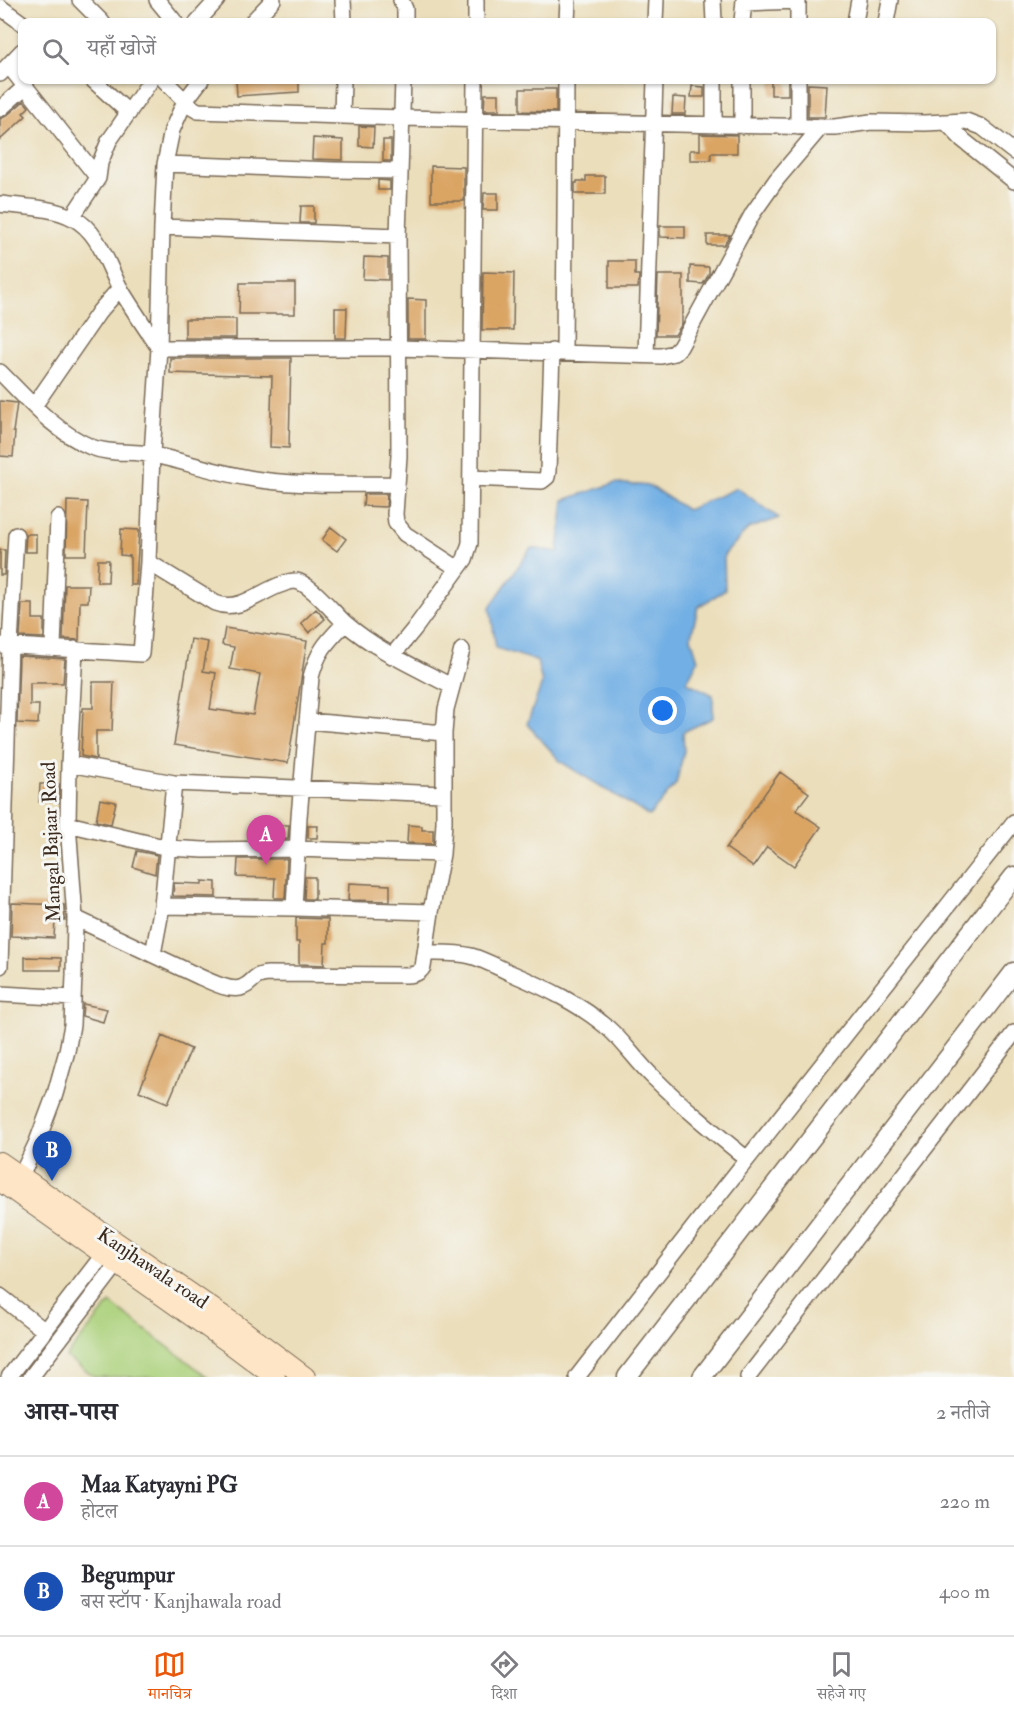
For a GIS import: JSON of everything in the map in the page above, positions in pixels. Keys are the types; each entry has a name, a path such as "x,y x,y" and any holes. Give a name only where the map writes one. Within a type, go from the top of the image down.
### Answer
{"main road":[{"name":"Kanjhawala road","path":"0,1162 21,1176 275,1377"},
{"name":"Kanjhawala road","path":"0,1181 236,1325 305,1377"}],"street":[{"path":"80,0 98,18"},
{"path":"157,0 172,18"},
{"path":"201,18 217,0"},
{"path":"256,18 273,0"},
{"path":"344,0 344,18"},
{"path":"401,0 405,9 405,18"},
{"path":"476,0 476,18"},
{"path":"567,18 568,0"},
{"path":"655,18 656,0"},
{"path":"714,0 714,18"},
{"path":"742,18 744,1 798,0 798,18"},
{"path":"856,18 859,0"},
{"path":"887,18 890,0"},
{"path":"0,7 18,20"},
{"path":"18,55 4,70 18,80"},
{"path":"23,84 98,178"},
{"path":"97,84 129,113"},
{"path":"72,217 98,178 104,150 148,84"},
{"path":"168,84 198,111 821,128 871,122 966,121 982,127 1014,152"},
{"path":"5,645 141,654 159,348 165,164 172,130 185,101 198,84"},
{"path":"342,116 343,84"},
{"path":"403,84 398,236 399,456 394,514 398,527 405,534 458,568"},
{"path":"392,656 465,559 470,543 474,84"},
{"path":"471,478 542,481 547,477 558,352 566,84"},
{"path":"646,355 655,84"},
{"path":"714,84 714,125"},
{"path":"742,84 742,126"},
{"path":"798,84 798,127"},
{"path":"0,109 26,86"},
{"path":"946,122 963,140 1014,181"},
{"path":"159,348 398,348 661,356 674,353 680,347 753,213 777,179 821,128"},
{"path":"165,164 400,171"},
{"path":"0,204 56,212 72,217 87,227 96,239 120,288 159,348"},
{"path":"162,227 398,236"},
{"path":"34,406 99,312 120,288"},
{"path":"0,372 34,406 63,430 91,447 104,451 152,454 225,474 262,480 336,484 397,484"},
{"path":"53,647 58,518"},
{"path":"0,966 5,645 16,535"},
{"path":"148,562 223,606 241,604 277,585 298,581 364,638 392,656 451,686"},
{"path":"294,908 309,699 315,663 323,646 345,623"},
{"name":"Mangal Bajaar Road","path":"21,1176 40,1133 60,1077 72,1025 75,918 68,824 75,649"},
{"path":"75,918 206,979 235,989 243,988 259,975 268,974 414,975 421,972 442,854 444,733 451,686 462,650"},
{"path":"308,721 444,733"},
{"path":"69,764 174,783 443,794"},
{"path":"153,954 162,906 174,783"},
{"path":"577,1377 1014,822"},
{"path":"68,824 168,848 254,851 297,849 442,854"},
{"path":"627,1377 1014,876"},
{"path":"162,906 431,912"},
{"path":"425,953 470,956 489,963 542,987 595,1018 622,1041 659,1084 747,1159"},
{"path":"702,1377 1014,972"},
{"path":"0,994 73,998"},
{"path":"748,1377 1014,1033"},
{"path":"9,1377 45,1331 116,1252"},
{"path":"31,1377 116,1252"},
{"path":"0,1296 45,1331"}],"green space":[{"path":"110,1303 208,1377 95,1377 66,1357"}],"water":[{"path":"615,483 650,486 687,510 737,488 779,518 748,529 724,555 725,590 698,607 691,637 698,660 687,682 713,695 713,718 683,732 684,751 676,784 649,816 561,762 527,724 542,683 537,661 496,648 490,607 531,548 558,552 564,500"}],"building":[{"path":"236,84 299,84 299,92 237,96"},
{"path":"771,84 788,84 788,95 771,95"},
{"path":"808,84 827,85 825,117 808,117"},
{"path":"692,86 704,87 704,97 691,97"},
{"path":"520,89 556,89 556,112 520,111"},
{"path":"485,94 499,94 499,110 484,110"},
{"path":"673,97 686,98 685,114 672,114"},
{"path":"24,101 29,107 23,113 26,116 0,140 0,119"},
{"path":"359,126 374,127 373,147 359,146"},
{"path":"700,134 737,135 737,153 711,153 711,160 690,160 690,150 700,150"},
{"path":"313,138 343,140 343,160 312,159"},
{"path":"383,140 391,140 391,161 383,161"},
{"path":"431,166 464,167 464,201 431,201"},
{"path":"586,176 605,176 605,194 575,194 575,183 586,181"},
{"path":"378,180 390,181 390,190 378,190"},
{"path":"484,193 498,193 498,210 483,210"},
{"path":"301,206 314,206 314,223 300,223"},
{"path":"660,226 685,226 685,238 660,237"},
{"path":"707,235 730,235 724,245 707,245"},
{"path":"364,257 388,258 388,280 363,279"},
{"path":"609,261 635,261 635,275 639,275 638,288 609,288"},
{"path":"690,266 709,267 709,274 703,284 690,283"},
{"path":"483,272 514,273 513,330 482,330"},
{"path":"658,275 683,275 682,324 675,335 656,335"},
{"path":"240,283 295,283 295,314 239,314"},
{"path":"408,299 426,300 426,339 408,339"},
{"path":"335,308 347,308 346,338 335,338"},
{"path":"185,319 236,319 236,338 185,338"},
{"path":"170,358 291,358 289,448 270,447 272,376 170,373"},
{"path":"0,401 17,403 13,432 15,432 13,457 0,456"},
{"path":"364,494 387,494 386,507 363,506"},
{"path":"67,501 88,502 86,555 66,555"},
{"path":"331,527 346,539 337,551 322,540"},
{"path":"121,529 139,530 136,585 130,585 130,556 120,555"},
{"path":"26,534 36,534 36,552 25,552"},
{"path":"0,550 5,550 4,575 0,575"},
{"path":"98,560 109,560 108,582 97,582"},
{"path":"65,585 89,585 88,602 80,602 79,640 63,639"},
{"path":"22,604 33,604 33,619 44,619 44,638 20,637"},
{"path":"316,609 325,619 309,633 301,623"},
{"path":"225,628 307,641 288,763 174,745 191,639 208,642 203,671 216,673 210,709 253,715 260,674 230,669 234,647 222,645"},
{"path":"19,656 65,659 63,683 30,683 30,705 39,705 38,724 17,723"},
{"path":"93,682 114,682 112,731 96,731 96,759 81,756 83,708 93,708"},
{"path":"780,772 809,793 796,810 821,827 794,866 767,847 753,867 726,848"},
{"path":"40,784 59,784 59,802 39,802"},
{"path":"100,799 116,802 111,824 96,821"},
{"path":"263,825 289,825 288,839 263,840"},
{"path":"408,825 422,826 422,830 433,830 433,844 407,843"},
{"path":"308,826 318,826 317,838 308,838"},
{"path":"137,851 157,855 155,874 133,867"},
{"path":"238,859 287,859 285,898 274,898 275,878 237,877"},
{"path":"305,877 315,877 315,899 304,899"},
{"path":"202,881 216,882 216,897 173,896 174,883 202,884"},
{"path":"349,883 390,885 390,901 348,900"},
{"path":"12,903 64,905 65,920 55,920 54,938 11,936"},
{"path":"296,918 328,919 328,943 325,943 324,965 299,964"},
{"path":"25,957 61,958 61,970 25,970"},
{"path":"83,1004 107,1009 103,1022 82,1016"},
{"path":"162,1036 191,1049 168,1103 139,1091"}],"place":[{"name":"Maa Katyayni PG","path":"266,865"},
{"name":"Begumpur","path":"52,1181"}]}
